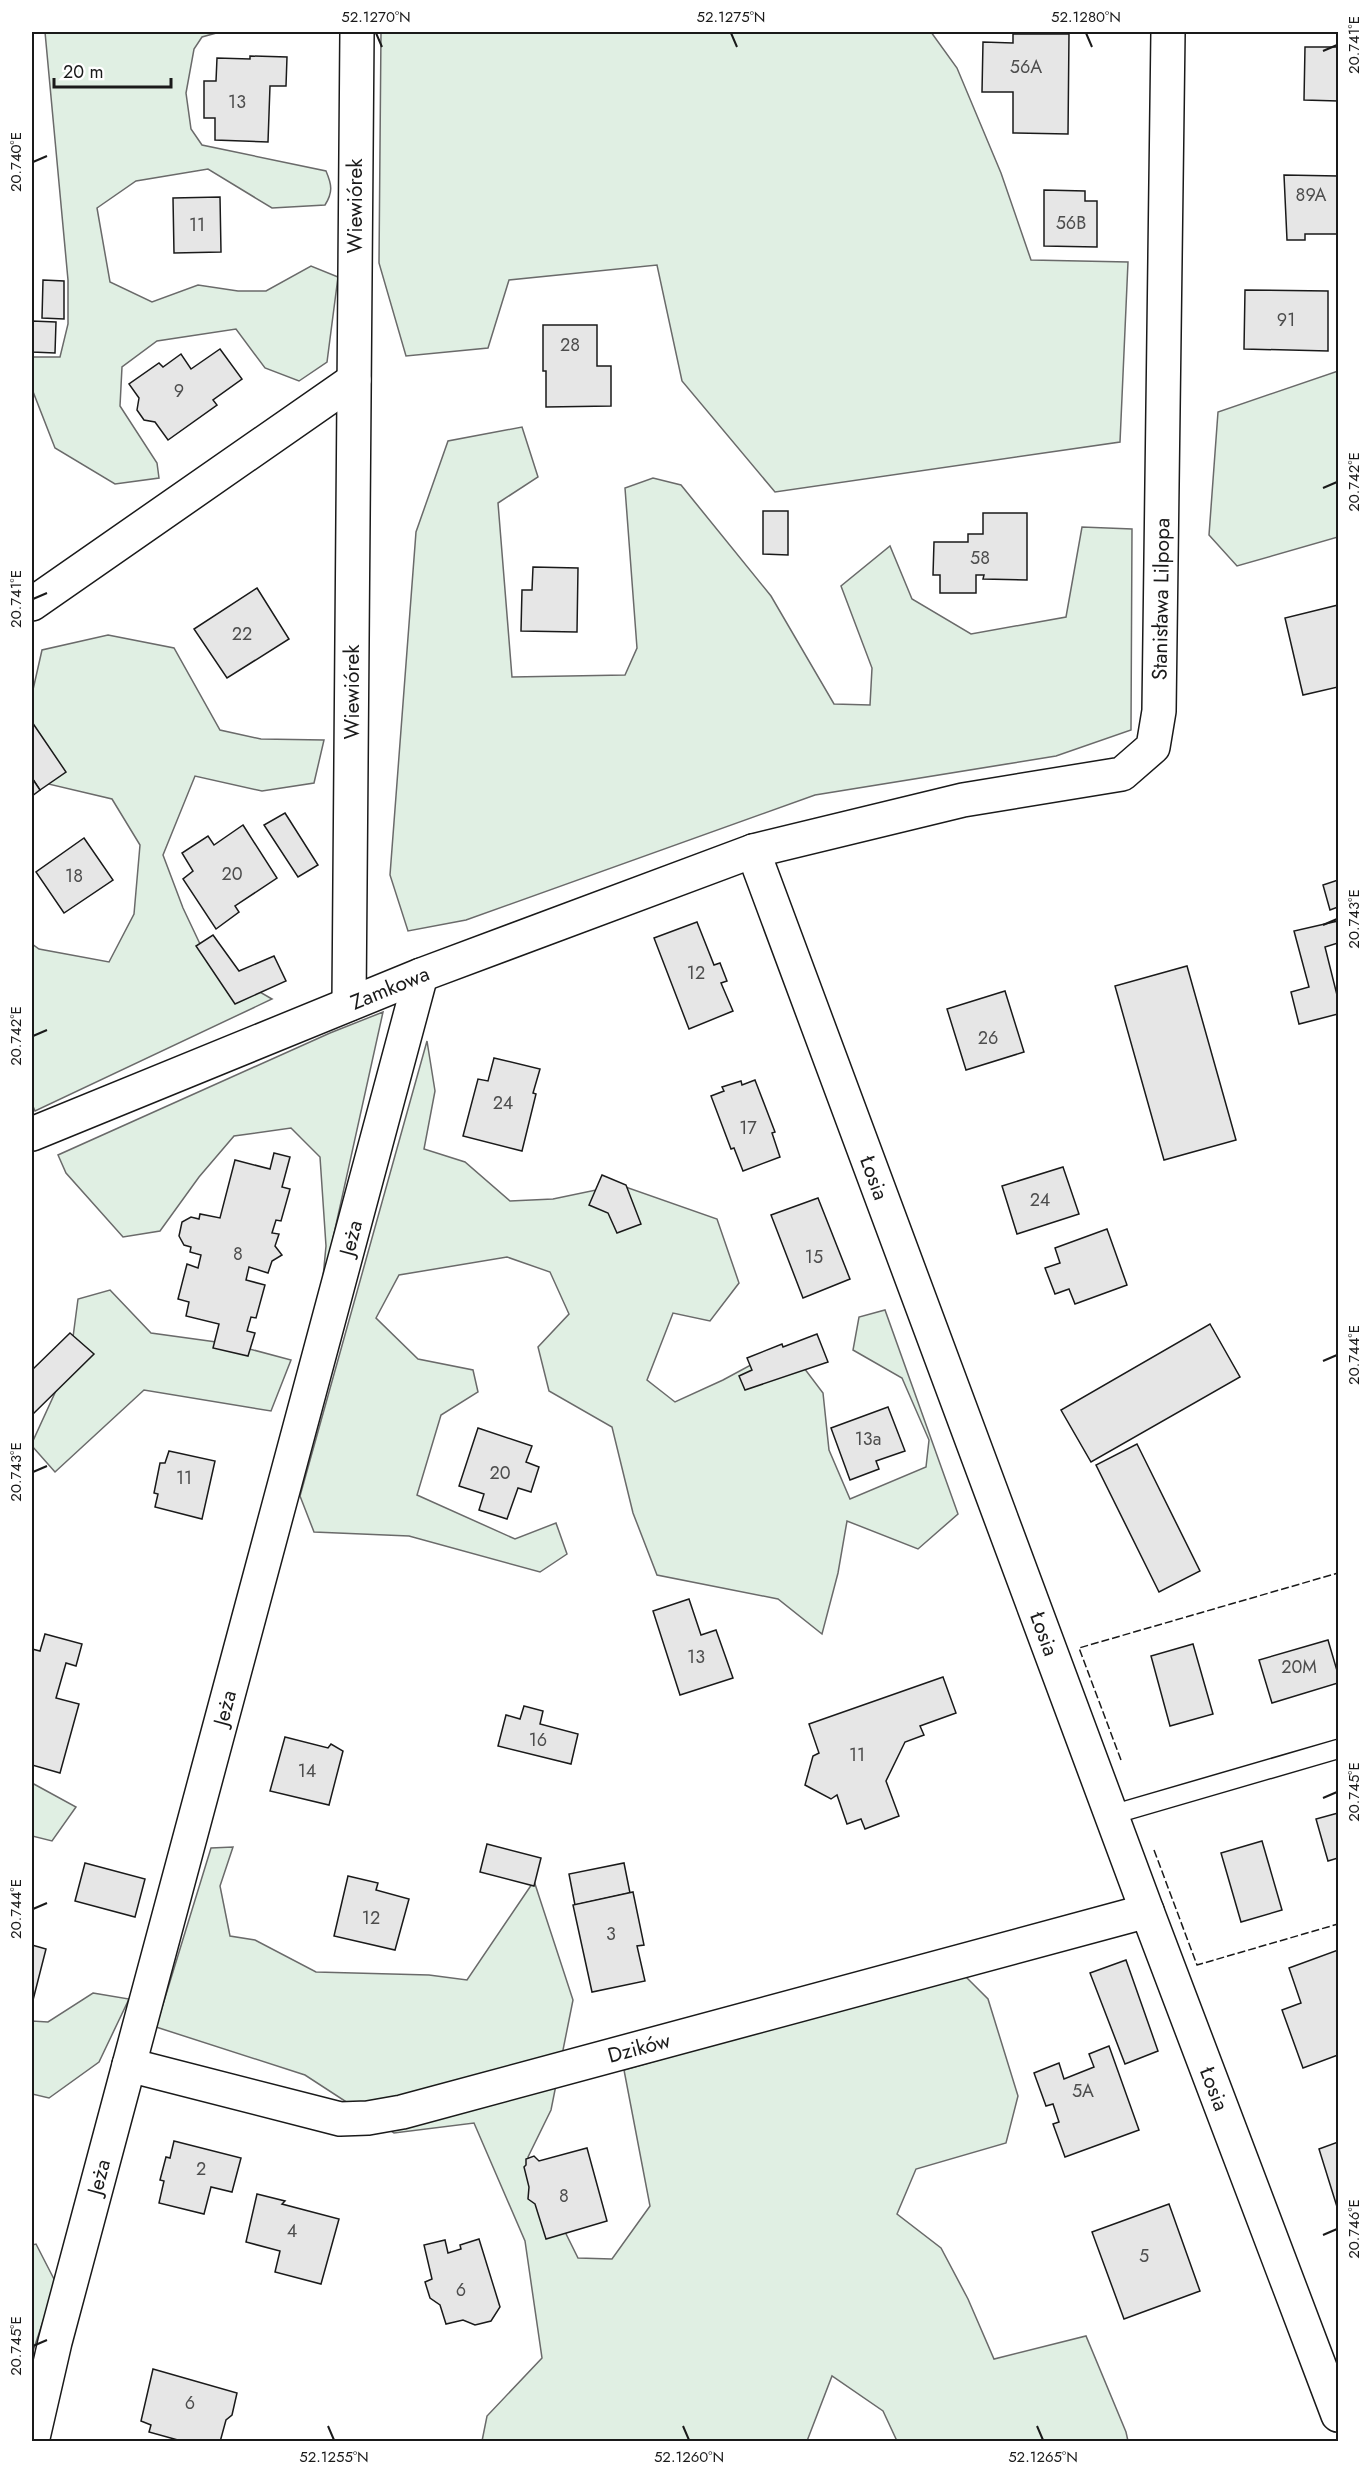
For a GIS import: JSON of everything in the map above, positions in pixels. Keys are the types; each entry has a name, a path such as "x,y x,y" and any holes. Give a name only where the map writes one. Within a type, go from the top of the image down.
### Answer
{"street":[{"name":"Wiewiórek","path":"349,1004 357,32"},
{"name":"Stanisława Lilpopa","path":"753,851 963,800 1122,774 1154,747 1159,711 1168,32"},
{"path":"32,604 354,380"},
{"name":"Zamkowa","path":"32,1134 421,975 753,851"},
{"name":"Łosia","path":"753,851 1111,1815 1338,2415"},
{"name":"Jeża","path":"32,2442 55,2342 421,975"},
{"name":"Dzików","path":"129,2065 340,2119 368,2118 402,2112 1147,1911"}],"lane":[{"path":"1111,1815 1338,1749"}],"green space":[{"path":"45,32 220,32 202,37 194,49 186,93 191,129 202,145 326,171 330,180 331,188 325,205 272,208 208,169 136,181 97,208 110,282 152,302 198,285 238,291 266,291 311,266 338,277 327,362 299,381 265,368 236,329 157,341 122,367 120,406 157,463 159,478 115,484 55,448 32,389 32,357 60,357 68,324 68,280"},
{"path":"381,32 931,32 957,68 1001,173 1031,260 1128,262 1120,442 775,492 682,381 657,265 509,280 488,348 406,356 379,263"},
{"path":"1338,371 1338,537 1237,566 1209,535 1218,412"},
{"path":"522,427 538,477 498,503 512,677 625,675 637,648 625,488 653,478 681,485 771,596 834,704 870,705 872,668 841,586 890,546 912,599 971,634 1066,617 1082,527 1132,529 1131,730 1056,756 815,795 466,920 408,931 390,875 416,532 448,441"},
{"path":"108,635 174,648 220,730 261,739 324,740 314,783 262,791 195,776 163,855 183,908 209,963 272,999 35,1111 32,1104 32,944 39,949 109,962 134,914 140,845 112,799 44,783 32,721 32,694 42,650"},
{"path":"383,1012 322,1288 326,1246 320,1157 291,1128 234,1136 199,1177 160,1231 123,1237 66,1173 58,1155 330,1033"},
{"path":"427,1041 435,1091 424,1149 465,1162 510,1201 553,1199 620,1185 717,1219 739,1283 710,1321 673,1313 647,1380 675,1402 723,1380 784,1347 795,1356 823,1393 829,1450 850,1499 926,1467 929,1440 902,1378 853,1350 859,1317 885,1310 958,1514 918,1549 847,1521 838,1573 822,1634 778,1599 657,1575 633,1513 612,1427 549,1391 538,1347 569,1314 550,1272 507,1257 399,1275 376,1318 418,1359 473,1370 478,1392 441,1415 417,1495 515,1539 556,1523 567,1554 540,1572 409,1536 314,1532 300,1496"},
{"path":"110,1290 151,1333 231,1344 291,1360 271,1411 144,1390 55,1472 32,1446 32,1443 70,1360 78,1299"},
{"path":"32,1783 76,1807 52,1841 32,1836"},
{"path":"233,1847 220,1886 230,1936 255,1940 316,1972 429,1975 467,1980 534,1881 573,2000 551,2110 528,2157 578,2258 612,2259 650,2206 624,2070 962,1973 988,1999 1018,2096 1006,2143 916,2169 897,2214 941,2248 968,2299 994,2359 1086,2336 1128,2441 897,2441 883,2411 832,2376 807,2441 482,2441 487,2416 542,2358 525,2241 474,2123 394,2133 305,2075 156,2027 211,1848"},
{"path":"93,1993 129,1999 99,2062 49,2098 32,2094 32,2021 48,2022"},
{"path":"36,2244 56,2283 32,2354 32,2245"}],"building":[{"path":"1013,34 1069,34 1068,134 1013,133 1013,92 982,92 983,42 1013,43"},
{"path":"1305,47 1338,47 1338,101 1304,100"},
{"path":"250,56 287,57 286,86 270,86 268,142 215,140 215,118 204,118 204,81 216,81 217,58 250,59"},
{"path":"1284,175 1338,176 1338,234 1305,234 1305,240 1287,240"},
{"path":"1044,190 1085,191 1085,201 1097,201 1097,247 1044,246"},
{"path":"220,197 221,252 174,253 173,198"},
{"path":"43,280 64,281 64,319 42,318"},
{"path":"1245,290 1328,291 1328,351 1244,349"},
{"path":"32,321 56,322 55,353 32,352"},
{"path":"543,325 597,325 597,366 611,366 611,406 546,407"},
{"path":"220,349 242,379 213,400 217,405 168,440 155,422 144,420 137,410 139,398 129,384 159,363 163,367 181,354 191,369"},
{"path":"763,511 788,511 788,555 763,554"},
{"path":"983,513 1027,513 1027,580 983,579 984,575 976,575 976,593 940,593 940,575 933,575 934,542 968,542 968,534 983,534"},
{"path":"533,567 578,568 577,632 521,631 522,590 532,590"},
{"path":"257,588 289,639 227,678 194,629"},
{"path":"1338,605 1338,687 1303,695 1285,618"},
{"path":"32,722 66,772 40,790 32,778"},
{"path":"32,778 40,790 32,796"},
{"path":"285,813 318,865 298,877 264,825"},
{"path":"243,825 277,878 235,906 239,912 216,929 183,879 193,871 182,853 208,836 214,845"},
{"path":"84,838 113,880 64,913 36,872"},
{"path":"1338,880 1338,907 1330,910 1323,885"},
{"path":"1338,921 1338,943 1325,947 1338,999 1338,1014 1299,1024 1291,992 1309,987 1294,931"},
{"path":"697,922 714,965 720,963 727,981 721,983 733,1011 689,1029 654,938"},
{"path":"213,935 239,971 274,956 286,981 235,1004 196,946"},
{"path":"1187,966 1236,1140 1164,1160 1115,986"},
{"path":"1005,991 1024,1052 966,1070 947,1009"},
{"path":"494,1058 540,1069 522,1151 463,1136 478,1079 488,1081"},
{"path":"755,1080 775,1132 772,1133 780,1157 743,1171 734,1148 731,1149 711,1096 724,1091 722,1087 741,1081 742,1085"},
{"path":"274,1153 290,1157 282,1187 290,1189 281,1221 276,1220 272,1233 279,1234 275,1246 282,1255 272,1261 268,1273 249,1267 246,1280 265,1285 256,1318 251,1317 247,1331 255,1333 248,1356 213,1348 219,1324 186,1316 189,1302 178,1299 187,1264 198,1268 201,1255 190,1252 191,1247 184,1245 179,1236 182,1222 191,1217 199,1219 200,1214 220,1218 235,1160 270,1169"},
{"path":"1063,1167 1079,1214 1017,1234 1002,1186"},
{"path":"602,1175 626,1185 641,1224 617,1233 608,1213 589,1205"},
{"path":"818,1198 850,1279 803,1298 771,1215"},
{"path":"1107,1229 1127,1285 1075,1304 1069,1289 1055,1294 1045,1268 1060,1263 1055,1248"},
{"path":"1210,1324 1240,1377 1091,1462 1061,1410"},
{"path":"70,1333 94,1354 32,1415 32,1370"},
{"path":"817,1334 828,1362 745,1390 739,1376 752,1370 747,1358 782,1344 783,1347"},
{"path":"888,1407 905,1451 876,1461 879,1469 850,1480 831,1428"},
{"path":"478,1428 532,1446 526,1462 539,1467 531,1492 518,1488 507,1519 479,1510 484,1494 459,1486"},
{"path":"1137,1444 1200,1571 1159,1592 1096,1465"},
{"path":"169,1451 215,1461 202,1519 155,1507 158,1494 154,1493 160,1463 165,1463"},
{"path":"689,1599 701,1635 716,1630 733,1678 680,1695 653,1611"},
{"path":"45,1634 82,1644 76,1666 66,1663 56,1698 79,1704 60,1773 32,1765 32,1649 40,1651"},
{"path":"1328,1640 1338,1674 1338,1683 1272,1703 1259,1660"},
{"path":"1193,1644 1213,1714 1170,1726 1151,1656"},
{"path":"943,1677 956,1713 920,1726 924,1735 905,1742 886,1781 899,1816 865,1829 861,1819 847,1824 837,1795 831,1799 805,1785 813,1756 819,1753 809,1724"},
{"path":"524,1706 543,1711 540,1724 578,1734 571,1764 498,1746 506,1715 520,1719"},
{"path":"285,1737 328,1748 331,1744 343,1751 329,1805 270,1791"},
{"path":"1338,1813 1338,1858 1328,1861 1316,1819"},
{"path":"1262,1841 1282,1910 1241,1922 1221,1853"},
{"path":"487,1844 541,1858 534,1886 480,1872"},
{"path":"85,1863 145,1879 135,1917 75,1901"},
{"path":"624,1863 630,1893 575,1905 569,1874"},
{"path":"348,1876 378,1883 376,1890 409,1899 395,1950 334,1936"},
{"path":"633,1892 644,1945 637,1946 645,1981 592,1992 573,1905"},
{"path":"32,1945 46,1949 32,2004"},
{"path":"1338,1950 1338,2055 1303,2068 1282,2010 1301,2003 1289,1968"},
{"path":"1126,1960 1158,2051 1125,2064 1090,1973"},
{"path":"1109,2046 1139,2130 1065,2157 1053,2124 1059,2122 1053,2104 1046,2106 1034,2073 1059,2063 1064,2079 1094,2067 1089,2054"},
{"path":"174,2141 241,2158 232,2192 211,2187 204,2214 159,2203 164,2181 160,2180 166,2157 170,2158"},
{"path":"1338,2142 1338,2210 1319,2149"},
{"path":"587,2148 607,2221 546,2239 535,2204 528,2199 529,2187 524,2167 526,2159 534,2156 539,2161"},
{"path":"257,2194 285,2201 282,2204 339,2219 321,2284 275,2272 280,2251 246,2242"},
{"path":"1169,2204 1200,2291 1124,2319 1092,2232"},
{"path":"479,2239 500,2307 491,2321 475,2325 463,2320 446,2324 440,2305 430,2298 425,2282 432,2279 424,2245 445,2240 448,2253 461,2249 460,2245"},
{"path":"153,2369 237,2393 232,2415 226,2420 220,2442 185,2442 149,2432 151,2425 141,2421"}],"fence":[{"path":"1121,1760 1079,1648 1338,1573"},
{"path":"1154,1850 1197,1965 1338,1924"}]}
